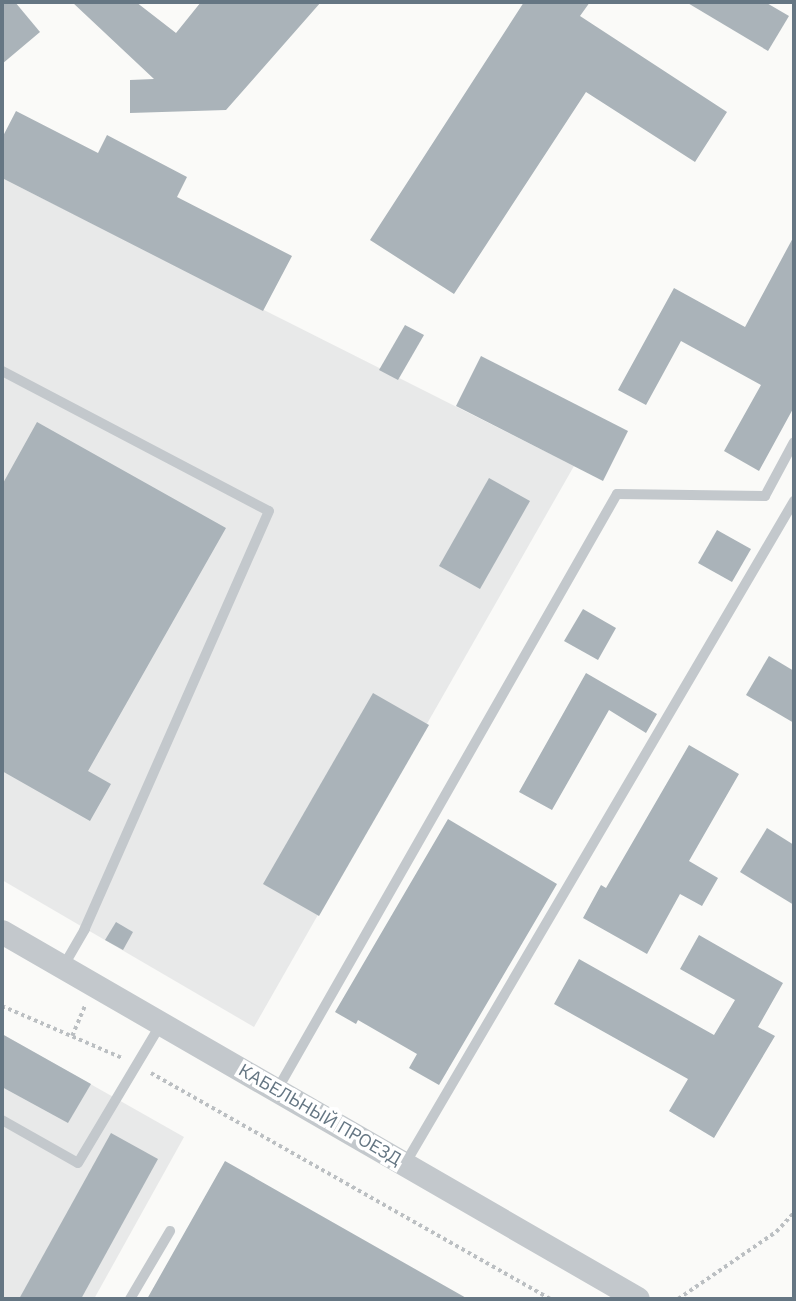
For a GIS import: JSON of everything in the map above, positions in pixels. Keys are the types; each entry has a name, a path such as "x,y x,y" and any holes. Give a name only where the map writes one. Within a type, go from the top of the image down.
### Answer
{"street":[{"name":"КАБЕЛЬНЫЙ ПРОЕЗД","path":"2,932 638,1299"}],"lane":[{"path":"2,371 269,511 85,929 63,967"},
{"path":"276,1090 618,494 765,496 794,442"},
{"path":"404,1164 794,501"},
{"path":"2,1120 78,1163 161,1024"},
{"path":"130,1299 170,1231"}],"path":[{"path":"2,1006 137,1065 551,1299"},
{"path":"72,1037 85,1006"},
{"path":"678,1299 776,1232 794,1213"}],"shaded area":[{"path":"2,178 574,466 254,1027 2,880"},
{"path":"2,1034 184,1137 94,1299 2,1299"}],"building":[{"path":"2,2 15,2 40,32 2,64"},
{"path":"72,2 136,2 176,33 201,2 321,2 226,110 130,113 130,80 154,79"},
{"path":"524,2 590,2 580,16 727,112 695,162 586,92 454,294 370,240"},
{"path":"686,2 765,2 789,16 768,51"},
{"path":"16,111 98,153 107,135 187,177 177,197 292,256 263,311 2,178 2,138"},
{"path":"794,236 794,407 759,471 724,451 761,385 681,341 646,405 618,390 674,288 745,327"},
{"path":"405,325 424,335 398,380 379,370"},
{"path":"481,356 628,431 603,481 456,406"},
{"path":"37,422 226,528 88,771 111,784 90,821 2,771 2,485"},
{"path":"489,478 530,501 480,589 439,566"},
{"path":"717,530 751,549 732,582 698,563"},
{"path":"583,609 616,628 598,660 564,641"},
{"path":"769,656 794,671 794,723 746,695"},
{"path":"586,673 657,714 646,733 609,710 552,810 519,792"},
{"path":"373,693 429,725 319,916 263,884"},
{"path":"689,745 739,774 689,861 718,878 702,906 680,894 647,954 583,918 601,885 606,888"},
{"path":"448,819 557,884 439,1085 409,1068 417,1054 358,1020 356,1024 335,1012"},
{"path":"767,828 794,845 794,905 740,872"},
{"path":"116,922 133,932 123,950 105,940"},
{"path":"699,935 783,983 758,1027 775,1036 714,1138 669,1111 688,1079 554,1004 579,959 714,1035 735,1000 680,969"},
{"path":"2,1034 91,1084 68,1123 2,1087"},
{"path":"111,1133 158,1159 81,1299 19,1299"},
{"path":"225,1161 401,1261 468,1299 147,1299"}]}
